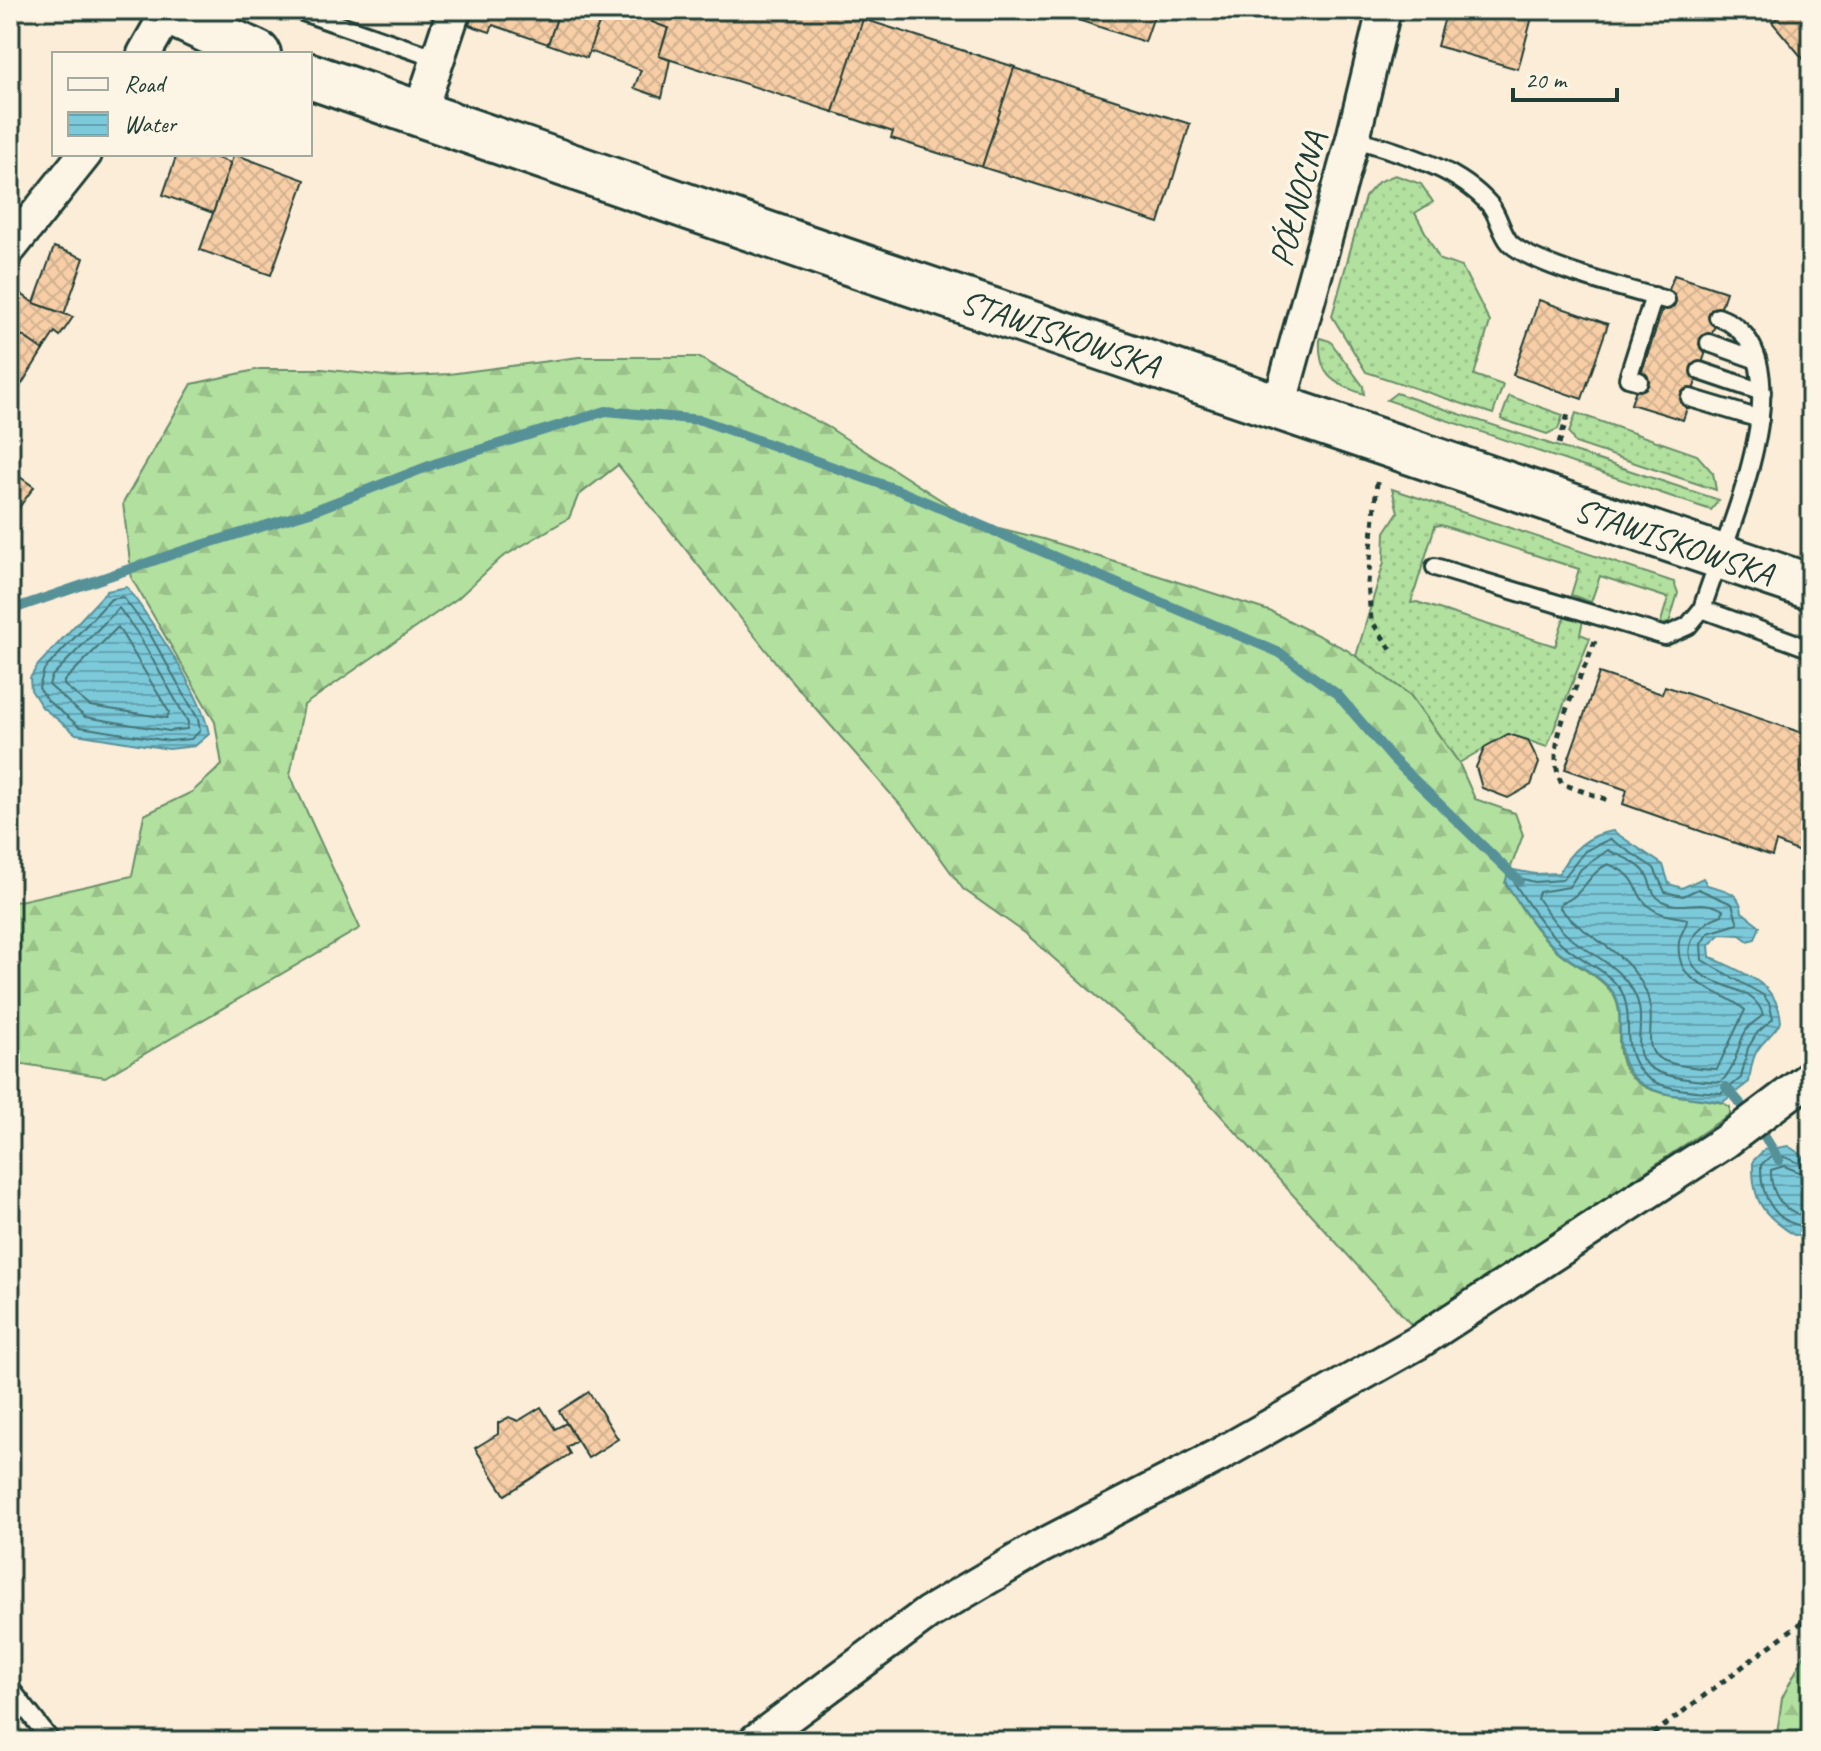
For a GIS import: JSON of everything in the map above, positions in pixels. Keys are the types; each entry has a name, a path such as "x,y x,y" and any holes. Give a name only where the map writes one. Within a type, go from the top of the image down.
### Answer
{"main road":[{"path":"178,13 254,52"},
{"name":"STAWISKOWSKA","path":"312,77 1811,587"}],"street":[{"path":"419,115 454,10"},
{"name":"PÓŁNOCNA","path":"1279,406 1353,138 1384,10"},
{"path":"146,52 178,13"},
{"path":"10,248 83,156"},
{"path":"755,1741 928,1613 1040,1547 1219,1455 1417,1343 1726,1141 1811,1077"}],"lane":[{"path":"297,10 438,59"},
{"path":"1353,138 1440,168 1462,181 1491,206 1510,243 1555,266 1660,298 1642,353 1628,378 1639,381"},
{"path":"1435,567 1665,636 1688,626 1702,609 1753,454 1760,419 1762,392 1754,347 1737,324 1718,317"},
{"path":"1709,343 1757,360"},
{"path":"1700,371 1762,392"},
{"path":"1690,398 1760,419"},
{"path":"1702,609 1811,649"},
{"path":"10,1688 51,1741"}],"path":[{"path":"1559,444 1569,411"},
{"path":"1382,442 1368,583 1371,620 1392,651"},
{"path":"1592,649 1555,745 1555,770 1562,784 1611,801"},
{"path":"1644,1741 1811,1615"}],"green space":[{"path":"1395,175 1421,184 1433,202 1415,213 1440,260 1462,267 1490,322 1474,375 1503,385 1493,414 1366,372 1332,316 1365,197 1378,182"},
{"path":"1320,338 1330,341 1363,386 1364,394 1343,386 1329,376 1321,361"},
{"path":"579,357 698,357 828,427 975,522 1043,539 1272,612 1347,650 1410,695 1459,763 1475,799 1515,813 1523,835 1505,883 1547,941 1612,993 1619,1010 1622,1061 1629,1075 1641,1085 1656,1091 1723,1103 1730,1107 1730,1114 1414,1328 1174,1064 1025,933 963,889 911,817 782,670 618,465 578,496 569,518 501,558 458,598 304,705 290,775 360,928 105,1077 10,1062 10,903 132,876 144,815 192,792 222,765 215,722 132,579 123,503 192,384 260,369 322,369 393,377 449,374"},
{"path":"1396,393 1719,500 1711,510 1387,400"},
{"path":"1509,396 1563,415 1558,429 1547,434 1501,419"},
{"path":"1576,413 1697,455 1713,473 1716,490 1575,443 1569,433"},
{"path":"1392,489 1674,582 1678,593 1669,623 1660,625 1668,598 1600,576 1591,602 1571,595 1579,569 1441,525 1435,526 1411,603 1417,602 1555,646 1565,614 1583,620 1580,634 1590,638 1547,747 1508,734 1459,763 1410,695 1356,656 1384,562 1385,532 1398,512"},
{"path":"1811,1642 1811,1741 1776,1741 1782,1698"}],"water":[{"path":"127,587 175,658 196,698 209,734 195,746 169,749 76,734 42,707 31,690 30,678 38,665 107,591"},
{"path":"1613,831 1663,865 1669,884 1682,888 1703,878 1707,885 1735,896 1742,912 1760,926 1755,939 1748,941 1740,935 1721,934 1709,945 1710,957 1746,974 1766,988 1779,1009 1781,1022 1756,1052 1749,1082 1723,1102 1654,1090 1640,1083 1629,1072 1622,1056 1619,1007 1613,992 1547,940 1506,883 1507,875 1514,870 1535,874 1559,873 1581,845"},
{"path":"1788,1146 1811,1161 1811,1234 1794,1235 1774,1220 1761,1205 1754,1187 1753,1161 1764,1150"}],"building":[{"path":"474,10 560,10 548,44 493,25 490,32 469,25"},
{"path":"560,10 604,10 587,58 548,44"},
{"path":"604,10 656,10 652,22 668,28 659,56 670,60 662,98 634,88 641,70 589,51"},
{"path":"656,10 849,10 865,15 833,112 659,56 668,28 652,22"},
{"path":"1048,10 1156,10 1145,42"},
{"path":"1447,10 1534,10 1518,69 1437,46"},
{"path":"1786,10 1796,10 1811,27 1811,68 1772,22"},
{"path":"863,19 1015,67 982,167 891,138 893,132 833,112"},
{"path":"1014,68 1190,124 1159,223 982,167"},
{"path":"176,156 212,156 231,163 213,213 163,195"},
{"path":"233,156 305,180 271,275 200,250"},
{"path":"54,247 84,258 64,314 34,303"},
{"path":"1674,275 1726,292 1683,420 1631,404"},
{"path":"16,290 34,303 73,317 60,336 55,332 43,350 21,335 18,341 10,335 10,299"},
{"path":"1539,300 1608,324 1582,399 1513,375"},
{"path":"10,335 18,341 21,335 43,350 11,401"},
{"path":"10,470 34,487 10,520"},
{"path":"1599,673 1662,694 1665,686 1811,736 1803,768 1811,771 1811,857 1776,842 1772,856 1623,804 1627,790 1565,769"},
{"path":"1508,734 1528,740 1539,763 1531,785 1508,798 1482,788 1476,767 1485,747"},
{"path":"589,1392 618,1439 588,1458 559,1411"},
{"path":"541,1407 555,1429 566,1423 577,1441 566,1447 570,1454 505,1495 475,1448 498,1434 498,1423 509,1417 518,1421"}],"waterway":[{"path":"10,610 179,552 310,512 437,463 606,411 701,420 898,490 1280,653 1337,694 1393,759 1519,881"},
{"path":"1726,1087 1740,1103"},
{"path":"1765,1137 1779,1160"}]}
